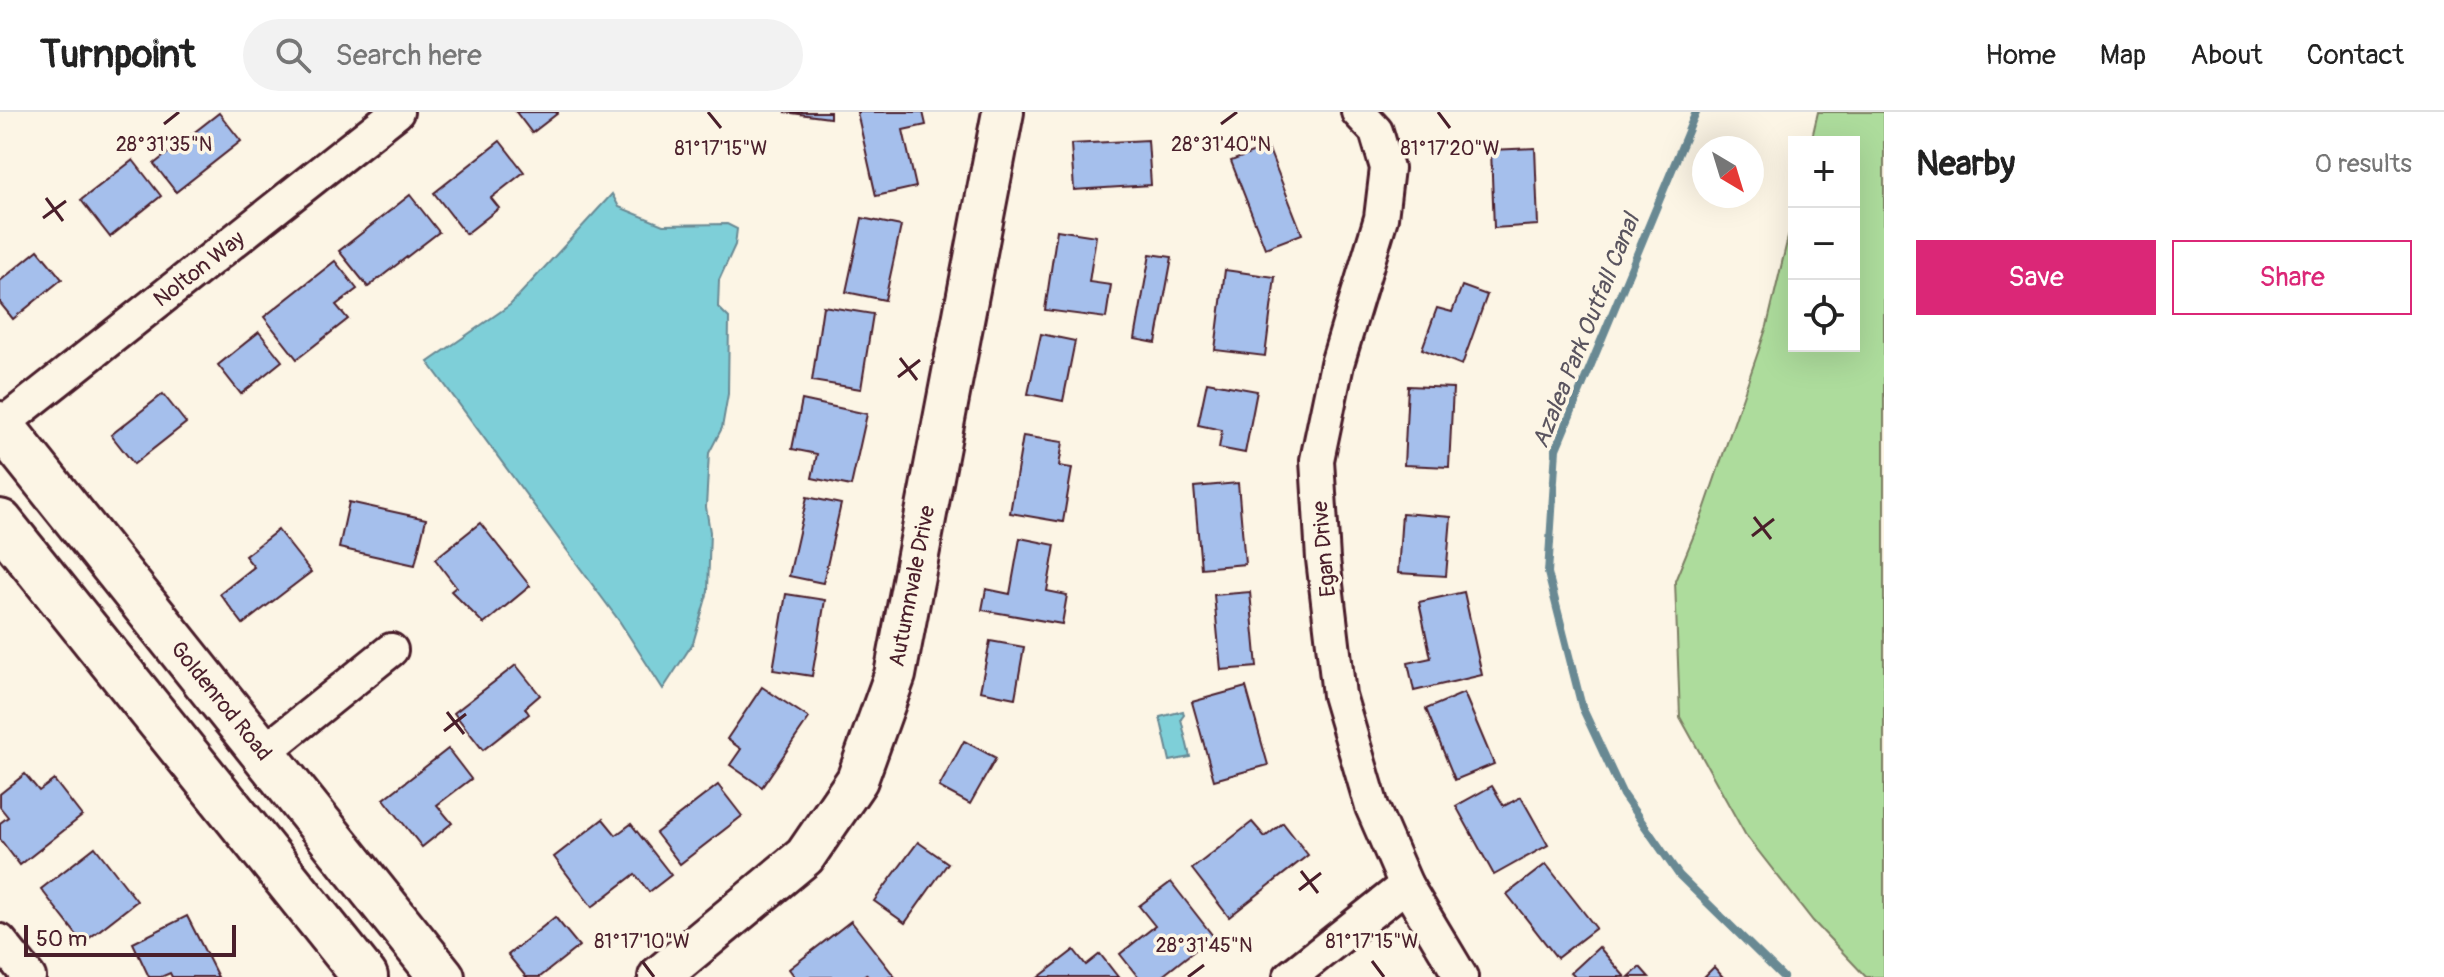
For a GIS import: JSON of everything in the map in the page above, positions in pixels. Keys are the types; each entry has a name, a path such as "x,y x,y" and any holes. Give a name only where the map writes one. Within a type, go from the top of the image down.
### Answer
{"main road":[{"name":"Goldenrod Road","path":"0,425 442,977"},
{"path":"0,522 365,977"}],"street":[{"name":"Nolton Way","path":"0,425 397,112"},
{"name":"Autumnvale Drive","path":"659,977 805,856 857,780 895,675 1003,112"},
{"name":"Egan Drive","path":"1358,112 1376,131 1387,168 1381,218 1337,364 1317,460 1323,559 1339,695 1372,807 1406,885 1461,977"},
{"path":"263,753 391,650"},
{"path":"1290,977 1406,885"},
{"path":"0,941 29,977"}],"green space":[{"path":"1818,112 1884,112 1884,977 1866,977 1813,921 1745,834 1680,717 1675,581 1703,513 1767,326 1788,237 1788,352 1860,352 1860,136 1812,136"}],"water":[{"path":"612,194 619,207 663,225 727,224 737,229 735,245 719,280 718,307 729,318 728,394 722,428 709,453 706,507 710,532 708,591 693,643 663,689 620,622 428,362 510,305"},
{"path":"1183,711 1181,719 1190,757 1170,761 1160,717"}],"building":[{"path":"516,112 558,112 558,113 532,133"},
{"path":"784,112 830,112 830,118"},
{"path":"857,112 923,112 926,125 903,130 916,187 876,196"},
{"path":"219,113 241,141 176,192 154,164"},
{"path":"1148,140 1151,185 1074,190 1071,144"},
{"path":"500,141 524,172 491,198 499,208 466,234 434,193"},
{"path":"1268,147 1302,234 1265,248 1231,161"},
{"path":"1535,148 1538,225 1494,228 1491,150"},
{"path":"133,160 161,196 110,237 81,200"},
{"path":"410,195 439,232 368,287 339,251"},
{"path":"862,218 901,226 885,300 846,292"},
{"path":"1057,230 1096,236 1089,282 1111,285 1106,318 1045,310"},
{"path":"38,250 62,279 13,319 0,303 0,281"},
{"path":"1150,254 1172,257 1156,343 1135,339"},
{"path":"335,261 357,289 336,305 348,319 297,359 264,317"},
{"path":"1225,270 1275,277 1265,356 1215,350"},
{"path":"1462,286 1487,295 1462,365 1422,349 1437,308 1452,312"},
{"path":"823,306 873,314 861,389 812,381"},
{"path":"259,332 282,361 241,394 218,365"},
{"path":"1041,334 1075,341 1063,401 1028,394"},
{"path":"1207,382 1257,391 1245,453 1219,448 1222,430 1198,425"},
{"path":"1408,386 1453,388 1449,467 1404,465"},
{"path":"163,394 186,423 134,464 111,435"},
{"path":"802,400 867,414 851,486 812,478 817,454 792,449"},
{"path":"1023,436 1063,442 1059,466 1072,468 1063,522 1010,513"},
{"path":"1238,483 1245,564 1201,568 1194,487"},
{"path":"807,497 841,504 823,583 789,576"},
{"path":"349,502 426,519 415,565 339,548"},
{"path":"1402,513 1451,517 1446,576 1398,573"},
{"path":"480,523 530,586 484,624 451,591 456,587 435,559"},
{"path":"278,530 311,572 243,624 220,594 254,567 245,556"},
{"path":"1020,538 1055,545 1047,591 1067,595 1062,624 982,610 986,589 1010,594"},
{"path":"1250,592 1257,667 1221,670 1214,595"},
{"path":"1464,592 1482,675 1414,691 1408,663 1431,658 1419,602"},
{"path":"786,594 825,600 812,676 773,670"},
{"path":"990,641 1024,647 1015,698 980,691"},
{"path":"516,665 540,695 525,708 529,714 483,750 454,713"},
{"path":"762,687 809,718 762,787 730,765 741,749 727,739"},
{"path":"1246,687 1268,765 1214,780 1192,702"},
{"path":"1464,693 1494,764 1455,780 1426,709"},
{"path":"964,741 996,758 970,804 939,787"},
{"path":"448,749 471,779 437,805 452,823 422,847 384,799"},
{"path":"25,774 39,791 54,780 82,816 20,865 0,839 0,823 8,817 0,807 0,794"},
{"path":"718,785 742,816 680,864 656,833"},
{"path":"1492,786 1504,806 1521,797 1548,845 1494,875 1456,806"},
{"path":"603,819 616,835 631,824 671,875 649,892 635,874 592,907 554,857"},
{"path":"1252,822 1265,837 1283,823 1308,855 1229,917 1192,869"},
{"path":"918,842 948,863 905,923 874,901"},
{"path":"95,847 137,901 83,943 41,889"},
{"path":"1546,864 1596,928 1557,958 1507,894"},
{"path":"1171,882 1213,936 1161,977 1138,977 1120,954 1155,926 1139,906"},
{"path":"187,916 218,977 172,977 170,973 149,977 133,943"},
{"path":"555,917 579,946 540,977 526,977 508,955"},
{"path":"851,921 895,977 868,977 866,974 862,977 795,977 789,969"},
{"path":"1599,947 1625,977 1575,977 1571,973"},
{"path":"1074,950 1086,965 1100,954 1118,977 1039,977"},
{"path":"1640,967 1649,977 1629,977"},
{"path":"1714,967 1723,977 1704,977"}],"waterway":[{"name":"Azalea Park Outfall Canal","path":"1696,112 1556,449 1548,573 1582,707 1623,795 1679,875 1783,977"}]}
